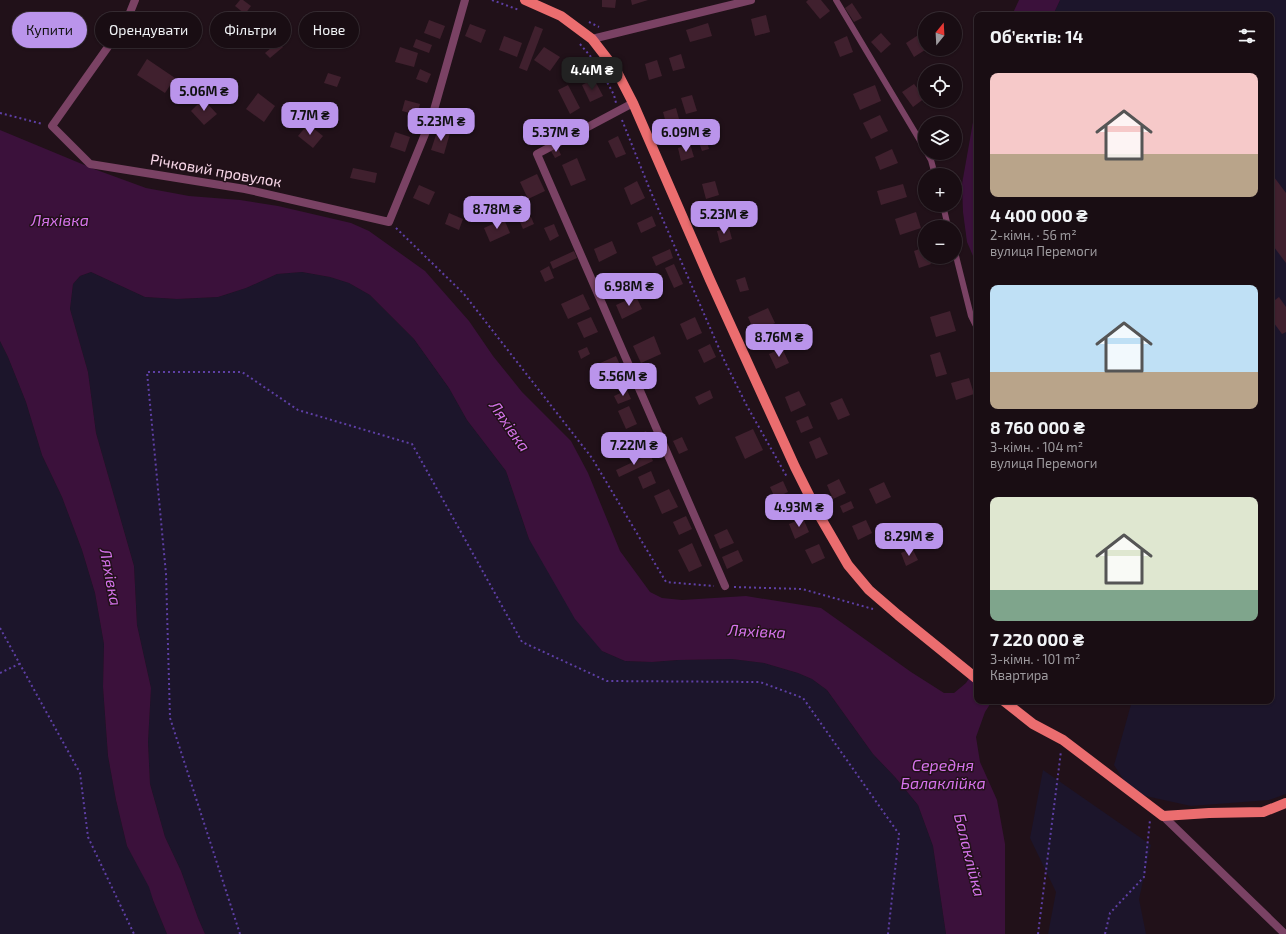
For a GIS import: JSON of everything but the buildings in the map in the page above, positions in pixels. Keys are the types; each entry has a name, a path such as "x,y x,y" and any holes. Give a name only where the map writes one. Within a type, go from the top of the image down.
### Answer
{"main road":[{"path":"525,0 561,16 592,39 616,70 634,104 710,280 795,467 819,515 848,565 869,590 974,677"},
{"path":"1008,704 1033,724 1063,740 1163,816 1209,812 1263,812 1286,803"}],"street":[{"path":"52,126 127,20 135,0"},
{"path":"389,222 432,117 465,0"},
{"path":"592,39 751,0"},
{"path":"634,104 537,154 725,586"},
{"name":"Річковий провулок","path":"52,126 90,164 245,189 389,222"},
{"path":"1163,816 1285,934"}],"lane":[{"path":"836,0 918,137"},
{"path":"958,264 971,316 974,322"}],"path":[{"path":"492,0 522,11"},
{"path":"579,44 592,58"},
{"path":"596,63 614,95 618,111 650,190 725,362 747,406 788,479"},
{"path":"0,113 52,126"},
{"path":"389,222 464,294 592,458 666,582 802,589 874,609"},
{"path":"240,934 170,718 166,574 147,372 242,372 298,410 412,444 522,642 607,681 760,682 804,698 899,834 887,931 888,934"},
{"path":"0,628 80,773 88,837 134,934"},
{"path":"0,672 19,664"},
{"path":"1038,934 1063,740"},
{"path":"1105,934 1110,913 1144,877 1152,807"}],"shaded area":[{"path":"1060,0 1286,0 1286,794 1269,800 1191,806 1132,793 1114,765 1131,704 1274,704 1274,12 1054,12"},
{"path":"91,272 145,297 177,299 218,297 246,288 277,274 302,272 330,277 349,283 370,295 414,339 449,388 467,420 506,471 529,539 602,651 625,661 652,662 732,659 764,663 798,673 812,679 827,690 873,754 895,777 918,805 933,846 946,934 205,934 181,871 165,837 150,784 148,742 151,688 137,625 134,566 96,433 88,372 70,309 73,284 80,276"},
{"path":"0,341 26,402 42,455 62,497 82,550 95,593 104,644 103,687 108,756 116,800 127,846 150,887 153,900 167,934 0,934"},
{"path":"1043,770 1151,845 1139,899 1146,934 1048,934 1056,892 1030,838"}],"water":[{"path":"1019,0 1060,0 1054,12 1013,12"},
{"path":"974,120 974,258 967,242 963,212 962,184"},
{"name":"Ляхівка","path":"0,130 94,169 146,188 189,196 240,200 278,206 351,223 369,231 425,271 469,321 493,356 522,392 571,441 588,473 620,551 650,592 662,598 682,600 746,596 821,608 911,672 944,693 954,693 966,683 974,671 974,704 990,704 985,712 976,737 980,762 997,800 1005,844 1005,934 946,934 933,846 918,805 895,777 873,754 827,690 812,679 798,673 764,663 732,659 652,662 625,661 602,651 575,619 529,539 506,471 467,420 449,388 414,339 370,295 349,283 330,277 302,272 277,274 246,288 218,297 177,299 145,297 91,272 80,276 73,284 70,309 88,372 96,433 134,566 137,625 151,688 148,742 150,784 165,837 181,871 205,934 167,934 149,887 127,846 116,800 108,756 103,687 104,644 95,593 82,550 62,497 42,455 26,402 0,341"}],"water label":[{"name":"Середня Балаклійка","path":"943,774"},
{"name":"Балаклійка","path":"970,855"}]}
